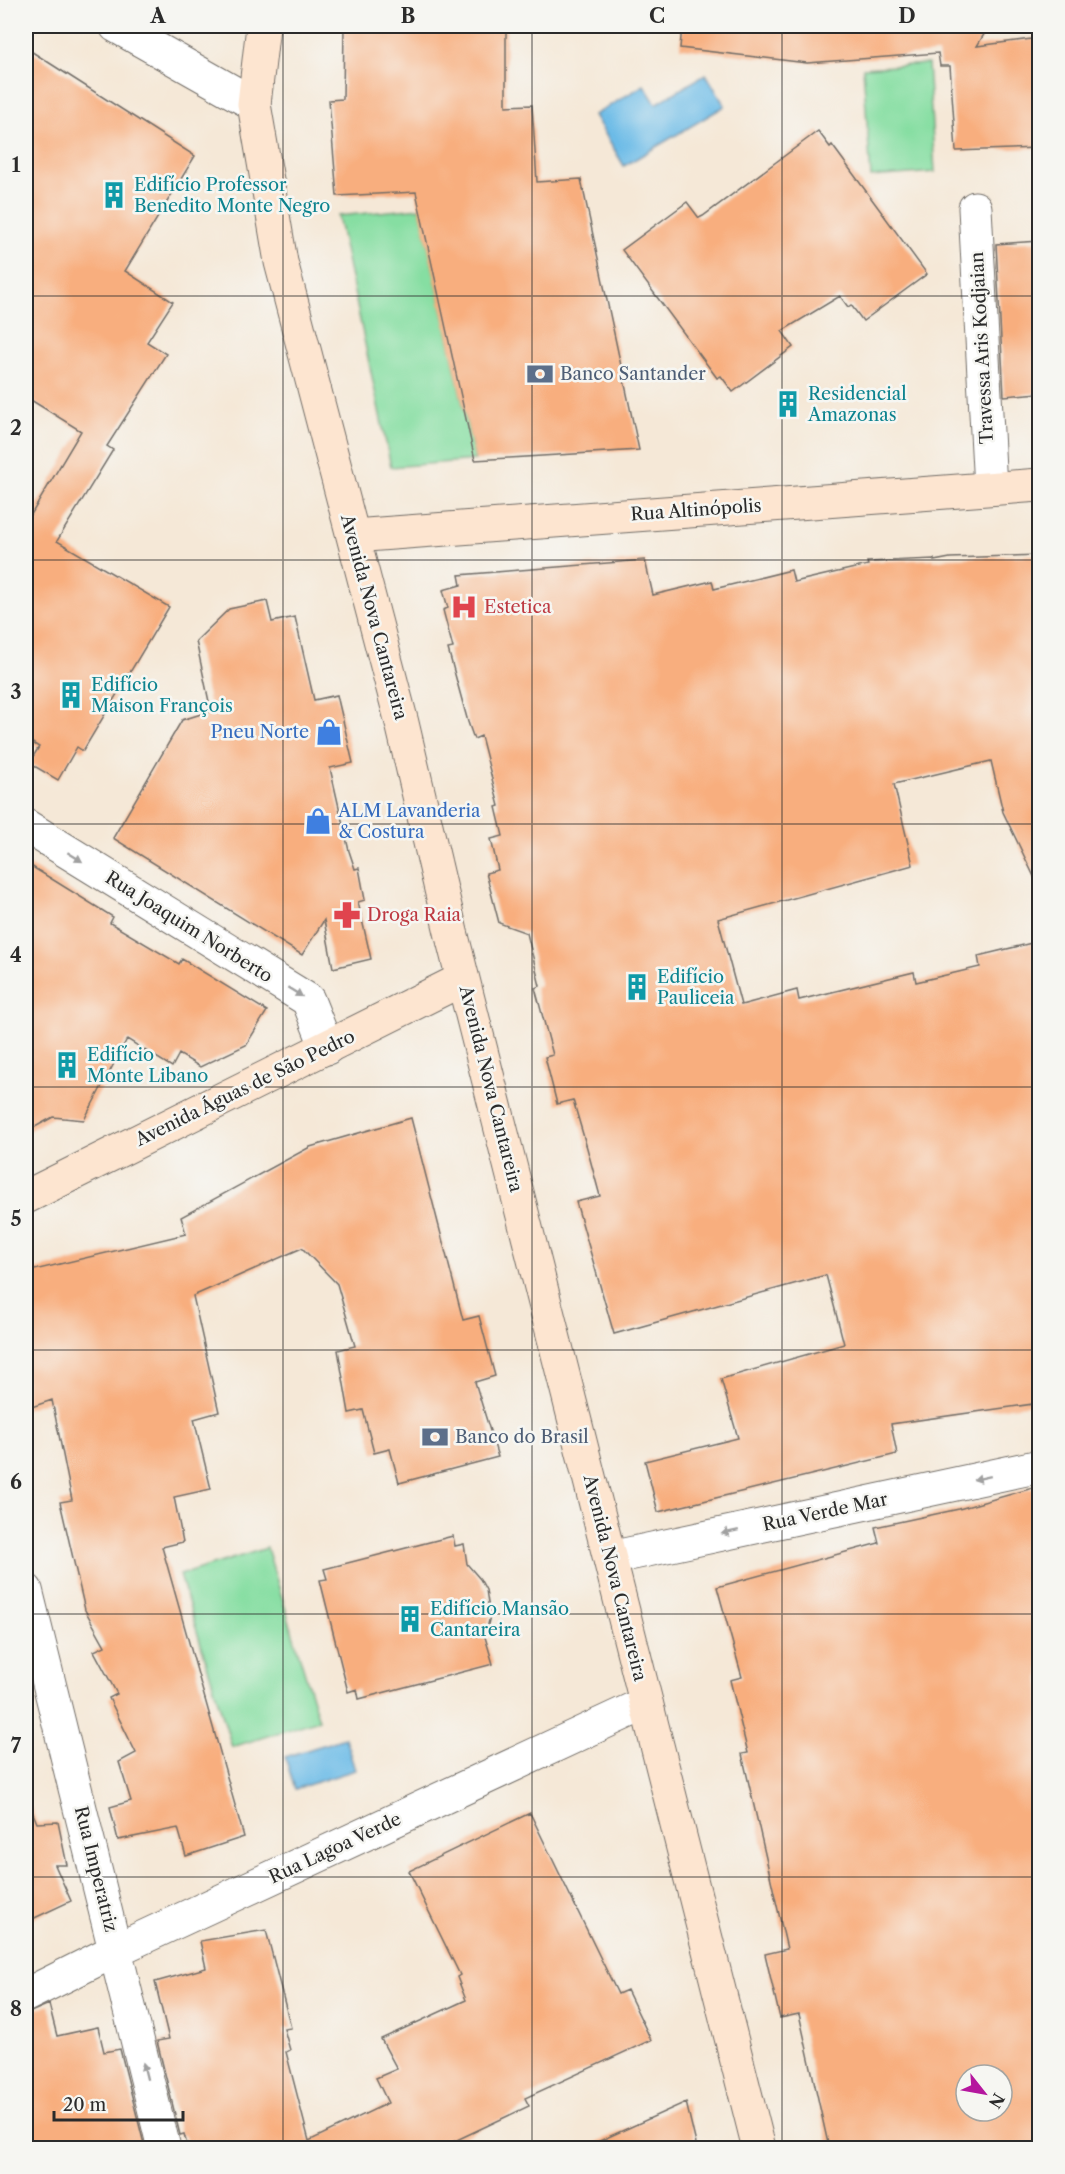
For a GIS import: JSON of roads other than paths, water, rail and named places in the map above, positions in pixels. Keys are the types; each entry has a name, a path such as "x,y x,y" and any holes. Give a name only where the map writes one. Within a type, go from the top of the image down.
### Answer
{"main road":[{"name":"Avenida Nova Cantareira","path":"263,26 254,104 281,262 402,723 463,979 759,2148"},
{"name":"Rua Altinópolis","path":"353,536 1040,485"},
{"name":"Avenida Águas de São Pedro","path":"26,1197 463,979"}],"street":[{"path":"116,26 254,104"},
{"name":"Travessa Aris Kodjaian","path":"975,208 990,488"},
{"name":"Rua Joaquim Norberto","path":"26,826 308,1000 327,1048"},
{"name":"Rua Verde Mar","path":"610,1558 1040,1466"},
{"name":"Rua Imperatriz","path":"26,1590 164,2148"},
{"name":"Rua Lagoa Verde","path":"26,1995 116,1950 646,1703"}],"water":[{"path":"706,74 725,106 624,166 594,115 644,85 656,104"},
{"path":"345,1738 355,1770 295,1789 285,1757"}],"place":[{"name":"Edifício Professor Benedito Monte Negro","path":"114,195"},
{"name":"Banco Santander","path":"540,374"},
{"name":"Residencial Amazonas","path":"788,404"},
{"name":"Estetica","path":"464,607"},
{"name":"Edifício Maison François","path":"71,695"},
{"name":"Pneu Norte","path":"329,732"},
{"name":"ALM Lavanderia & Costura","path":"318,821"},
{"name":"Droga Raia","path":"347,915"},
{"name":"Edifício Pauliceia","path":"637,987"},
{"name":"Edifício Monte Libano","path":"67,1065"},
{"name":"Banco do Brasil","path":"435,1437"},
{"name":"Edifício Mansão Cantareira","path":"410,1619"}]}
